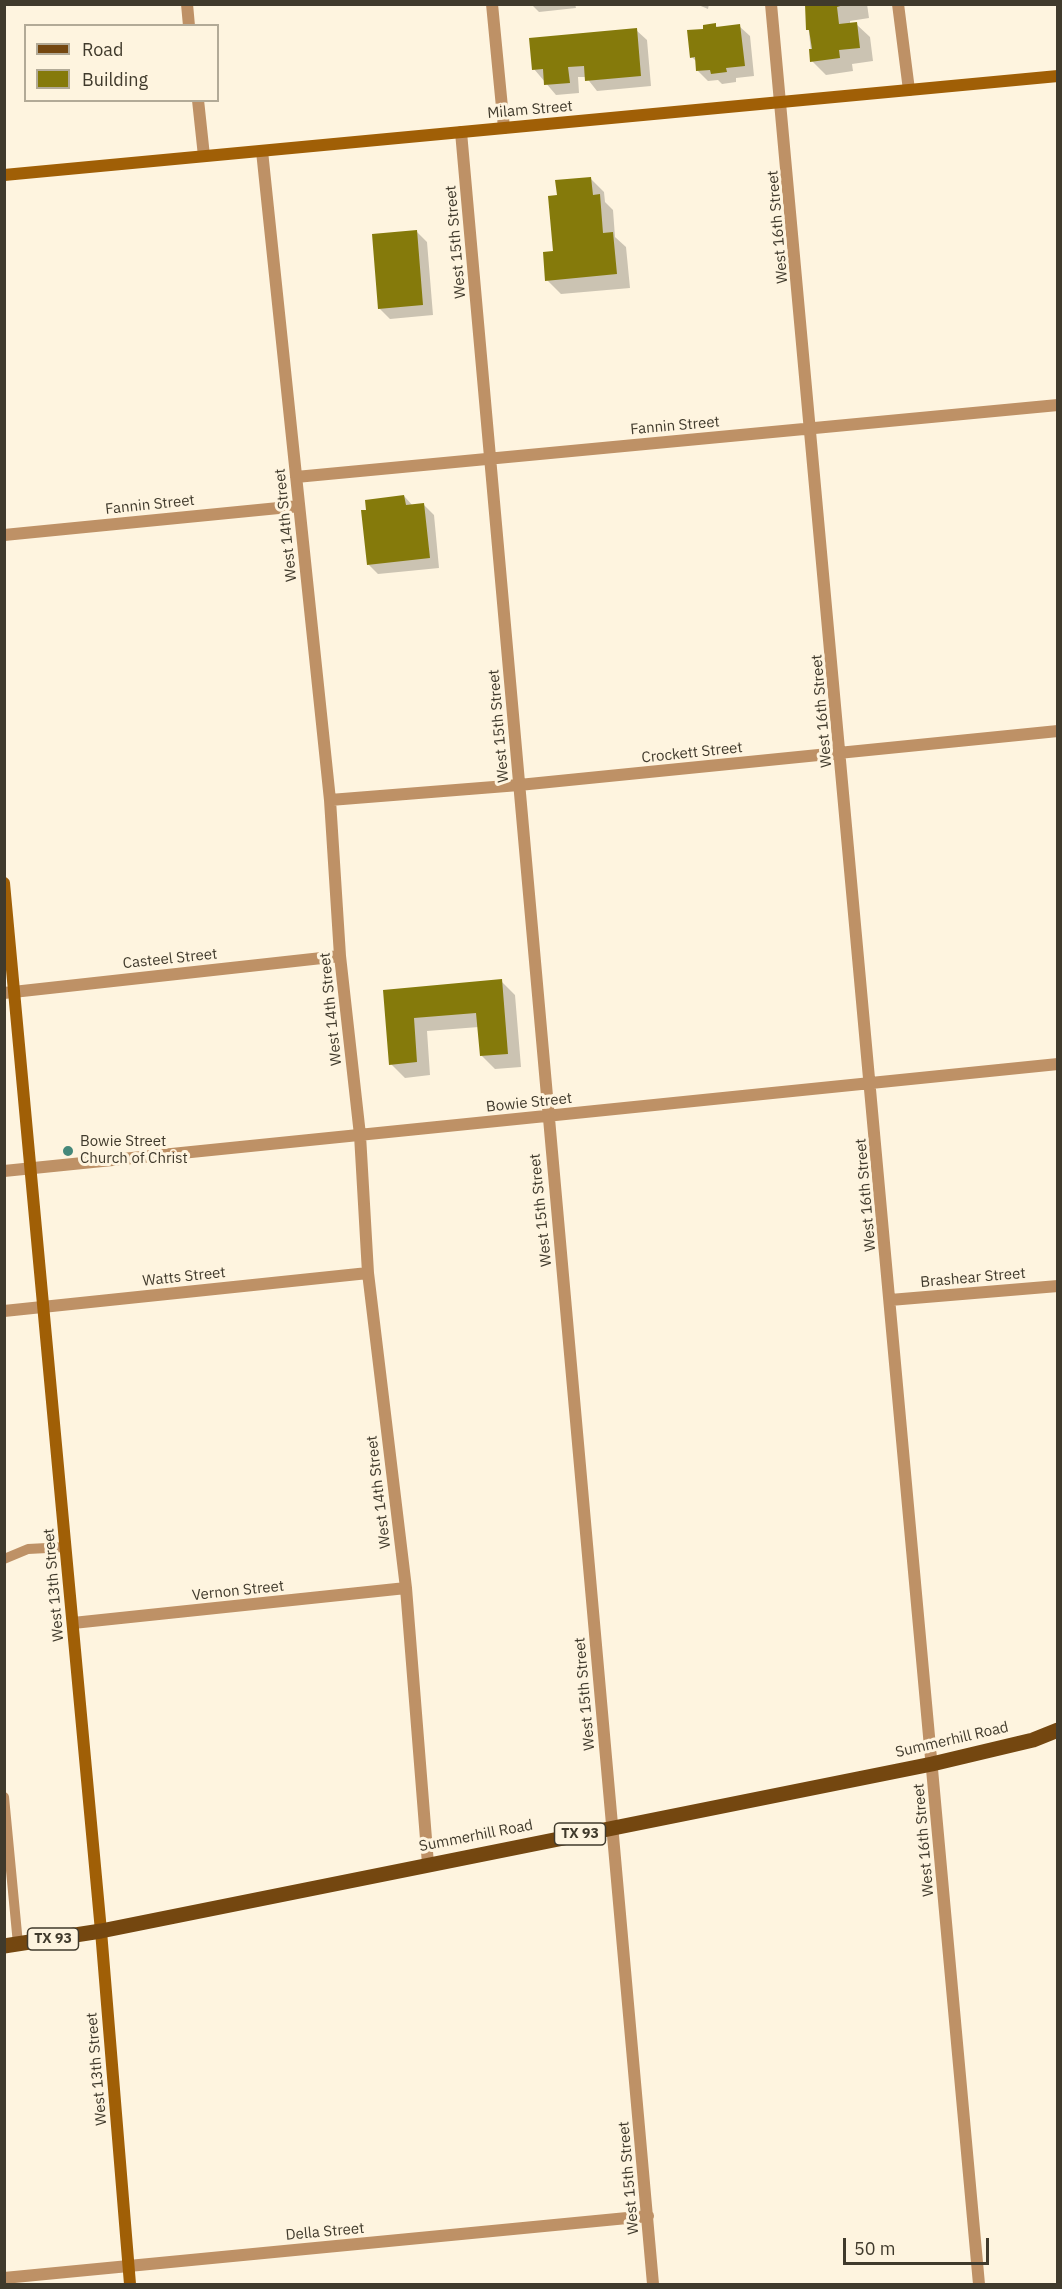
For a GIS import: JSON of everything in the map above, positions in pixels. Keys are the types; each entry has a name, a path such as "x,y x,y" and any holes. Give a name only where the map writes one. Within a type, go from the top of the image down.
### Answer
{"main road":[{"name":"Summerhill Road","path":"11,1945 101,1931 932,1764 1033,1740 1058,1730"}],"street":[{"path":"187,4 189,24"},
{"path":"492,4 504,128"},
{"name":"West 16th Street","path":"771,4 782,102 979,2284"},
{"path":"898,4 909,90"},
{"name":"Milam Street","path":"4,175 1058,76"},
{"path":"198,102 204,156"},
{"name":"West 15th Street","path":"461,132 492,459 547,1116 653,2284"},
{"name":"West 14th Street","path":"262,151 330,800 340,956 360,1135 368,1272 406,1588 428,1864"},
{"name":"Fannin Street","path":"296,477 1058,405"},
{"name":"Fannin Street","path":"4,534 299,506"},
{"name":"Crockett Street","path":"330,800 519,785 1058,731"},
{"name":"West 13th Street","path":"4,883 10,992 31,1169 44,1306 101,1931 130,2284"},
{"name":"Casteel Street","path":"10,992 340,956"},
{"name":"Bowie Street","path":"4,1171 1058,1064"},
{"name":"Watts Street","path":"4,1311 368,1272"},
{"name":"Brashear Street","path":"890,1300 1058,1286"},
{"name":"Vernon Street","path":"73,1623 406,1588"},
{"name":"Della Street","path":"4,2278 648,2216"}],"lane":[{"path":"4,1559 28,1549 66,1547"},
{"path":"4,1797 11,1945"}],"building":[{"path":"805,4 847,4 837,7 839,24 857,22 860,48 839,50 840,58 810,62 809,49 812,49 809,30 806,30"},
{"path":"716,23 716,27 740,24 745,66 726,68 727,72 711,74 710,70 696,71 695,57 690,58 687,30 703,29 703,25"},
{"path":"637,28 641,76 585,81 584,66 568,67 570,83 544,85 543,69 532,70 529,38"},
{"path":"591,177 593,195 600,194 603,233 613,232 617,274 545,281 543,252 553,251 548,196 557,195 555,180"},
{"path":"417,230 423,305 378,309 372,234"},
{"path":"404,495 406,505 424,503 430,558 367,565 361,510 366,510 365,500"},
{"path":"502,979 508,1054 480,1056 476,1013 414,1018 417,1062 389,1065 383,990"}],"place":[{"name":"Bowie Street Church of Christ","path":"68,1151"}]}
